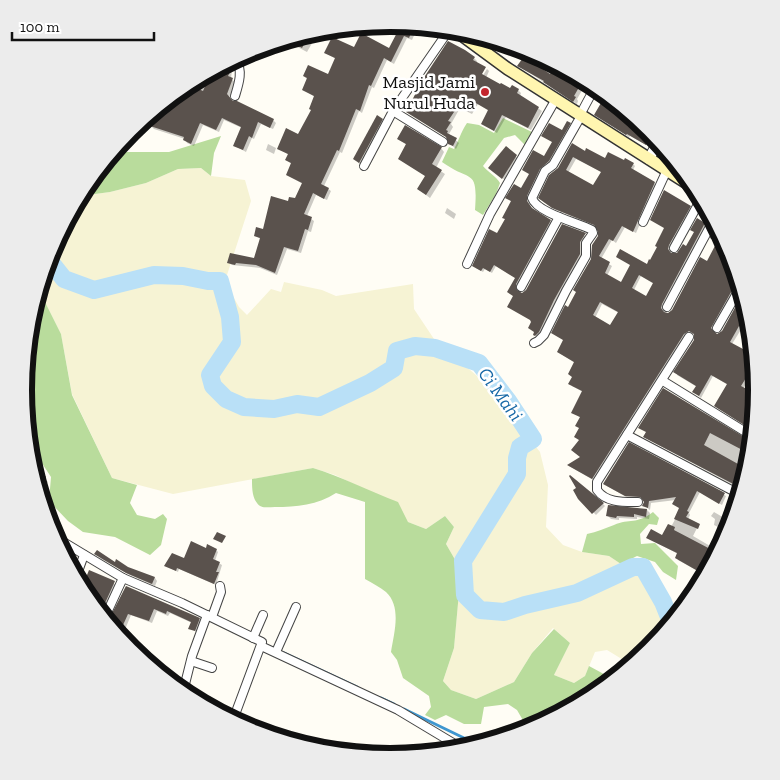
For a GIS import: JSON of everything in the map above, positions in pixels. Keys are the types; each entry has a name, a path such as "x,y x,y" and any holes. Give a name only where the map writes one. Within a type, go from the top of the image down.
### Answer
{"main road":[{"path":"471,42 508,69 677,176"}],"street":[{"path":"364,166 394,112 444,37"},
{"path":"235,96 240,77 239,66"},
{"path":"534,343 538,342 544,335 586,256 586,243 593,233 592,230 580,224 571,223 533,202 532,196 545,171 553,165 561,153 591,95"},
{"path":"467,264 490,214 556,99"},
{"path":"394,112 443,142"},
{"path":"649,159 654,149"},
{"path":"643,222 667,170"},
{"path":"674,248 697,206"},
{"path":"521,287 559,217"},
{"path":"666,307 709,228"},
{"path":"717,328 735,297"},
{"path":"638,502 607,499 597,490 598,482 690,337"},
{"path":"663,381 745,431"},
{"path":"627,435 733,491"},
{"path":"67,544 123,578 210,616 262,642 236,713"},
{"path":"79,568 84,555"},
{"path":"108,610 123,578"},
{"path":"185,683 191,661 221,592 220,586"},
{"path":"276,652 296,608"},
{"path":"253,638 263,615"},
{"path":"261,646 398,710 452,742"},
{"path":"191,661 212,668"}],"shaded area":[{"path":"201,168 211,176 245,180 251,201 227,275 230,291 239,307 247,315 271,289 281,292 284,282 322,290 336,296 413,284 414,309 434,339 484,382 540,452 548,485 546,527 563,545 582,552 609,556 635,573 652,592 663,621 643,643 624,661 607,650 595,652 585,676 574,683 554,675 570,643 553,628 532,653 514,682 476,699 451,690 443,681 454,648 461,570 446,544 454,527 445,516 426,529 408,522 362,488 335,475 313,468 173,494 112,478 72,394 61,334 44,300 51,275 69,232 91,195 146,183 178,169"}],"green space":[{"path":"503,118 532,132 526,146 515,135 504,138 483,166 500,183 496,194 483,215 475,210 474,181 442,162 449,147 454,149 467,123 479,125 494,133"},
{"path":"221,136 214,153 211,176 201,168 178,169 146,183 91,195 123,152 169,152"},
{"path":"44,300 61,334 72,395 112,478 137,485 130,503 137,515 155,519 163,514 167,519 161,545 150,555 115,537 83,532 68,521 50,502 51,477 39,458 32,390 39,320"},
{"path":"313,468 398,502 408,522 426,529 445,516 454,527 446,544 461,570 454,648 443,681 451,690 476,699 514,682 532,653 554,629 570,643 554,675 574,683 585,676 589,666 606,675 569,700 524,721 517,710 508,704 484,707 481,724 464,724 446,715 435,720 425,715 431,707 429,696 403,678 397,660 391,652 396,620 391,598 384,590 365,579 365,502 336,493 322,500 307,504 291,507 265,507 255,501 252,479"},
{"path":"653,512 659,518 657,525 649,524 640,534 641,544 655,543 678,566 676,580 663,572 655,562 637,556 621,564 609,556 582,552 587,534 620,523 642,519"}],"building":[{"path":"397,32 411,33 409,38 404,36 391,62 384,58 371,86 369,85 360,111 356,109 339,151 337,150 321,184 329,188 324,199 313,193 304,214 312,217 308,230 305,229 298,251 284,247 275,273 256,265 227,263 230,253 254,258 260,238 254,236 256,227 263,229 271,196 288,201 289,197 295,198 302,183 286,175 291,163 285,160 288,154 277,149 286,128 298,134 311,110 309,109 314,96 302,90 307,78 303,76 308,65 328,74 335,58 324,53 332,37 354,47 362,34 389,48"},
{"path":"448,41 465,50 475,57 473,60 486,67 482,74 500,84 510,88 512,85 519,89 517,93 539,107 528,128 502,115 494,131 481,124 488,110 474,102 469,112 458,106 448,121 451,122 446,130 448,131 447,133 457,138 453,146 448,144 446,137 406,112 423,79"},
{"path":"305,43 302,48 297,45"},
{"path":"523,58 535,64 550,74 552,71 569,80 579,87 574,96 576,97 573,102 544,81 517,66"},
{"path":"231,70 228,76 233,78 227,94 233,101 237,101 274,119 270,128 258,122 252,138 249,136 243,150 233,146 241,127 222,118 216,130 200,123 191,144 183,140 184,137 150,126 172,106 191,93 198,89 203,91 206,83"},
{"path":"602,102 648,142 646,145 626,135 594,115"},
{"path":"377,115 383,119 359,163 353,159"},
{"path":"567,121 571,123 549,161 540,169 527,196 527,201 532,208 551,220 516,284 517,290 522,293 526,290 562,224 586,233 580,242 580,254 554,300 539,332 535,336 533,335 534,332 528,328 530,320 507,307 513,296 507,292 515,278 494,265 490,272 483,268 481,271 472,266 489,229 497,233 505,219 502,218 511,201 505,198 514,184 521,188 529,174 522,170 533,150 544,156 552,142 541,136 549,123 562,130"},
{"path":"405,125 442,147 432,164 442,170 426,195 417,189 425,176 398,159 406,144 397,139"},
{"path":"572,143 585,151 586,148 605,158 608,152 624,160 625,158 634,163 631,168 655,182 633,232 622,226 613,241 609,239 599,256 610,262 605,273 621,282 630,265 616,257 620,249 647,264 657,247 655,246 664,228 650,220 664,190 691,206 669,245 668,249 671,253 677,253 683,244 686,246 694,232 690,230 697,218 705,223 661,308 664,312 668,313 672,310 700,257 707,261 716,244 733,289 711,328 717,334 722,331 737,304 742,328 739,326 730,342 743,349 744,346 747,376 741,386 748,390 745,426 714,406 727,384 711,375 699,396 692,392 696,386 673,372 694,340 694,334 689,331 684,334 592,479 567,465 580,457 571,450 579,440 574,437 579,428 575,426 580,417 571,413 582,391 568,384 572,377 568,374 574,362 557,352 563,340 551,333 565,305 568,307 576,292 573,290 591,259 592,245 598,236 598,232 594,225 552,208 538,198 549,175 558,168","holes":["573,157 601,172 593,185 566,170","639,275 653,283 646,296 632,288","600,302 618,312 610,325 593,315"]},
{"path":"506,146 517,155 502,179 488,168"},
{"path":"663,388 744,437 742,450 710,433 704,445 740,465 735,485 643,437 646,432 638,428"},
{"path":"629,442 725,493 719,504 697,491 686,517 700,524 698,529 674,519 679,508 672,504 676,497 649,501 648,508 642,506 644,502 640,497 625,496 603,484"},
{"path":"570,475 604,503 592,514 578,499 573,490 576,488"},
{"path":"608,505 647,509 646,517 634,514 634,517 617,516 616,518 606,516"},
{"path":"668,524 675,527 674,530 710,549 698,571 675,558 677,553 646,538 651,529 662,535"},
{"path":"217,532 226,536 222,543 213,539"},
{"path":"191,541 206,548 207,544 217,549 213,559 220,562 216,572 219,572 214,584 177,568 176,571 164,566 172,553 184,558"},
{"path":"97,550 115,562 116,559 128,567 155,577 152,584 126,573 94,554"},
{"path":"89,570 115,581 104,605 93,589 86,578"},
{"path":"126,586 200,618 195,631 188,629 191,622 167,611 166,614 154,609 149,621 128,614 122,627 111,614"}],"waterway":[{"name":"Ci Mahi","path":"54,267 64,279 94,290 154,275 183,276 208,281 220,281 230,317 232,342 210,375 213,386 226,399 244,407 274,409 297,404 319,407 370,383 394,368 397,351 415,346 435,348 479,363 508,401 533,439 520,447 517,458 517,474 463,561 465,595 480,610 504,612 577,593 633,567 643,567 668,615"},
{"path":"284,653 357,687"},
{"path":"381,698 394,704"},
{"path":"404,709 464,738 471,738"}],"place":[{"name":"Masjid Jami Nurul Huda","path":"485,92"}]}
